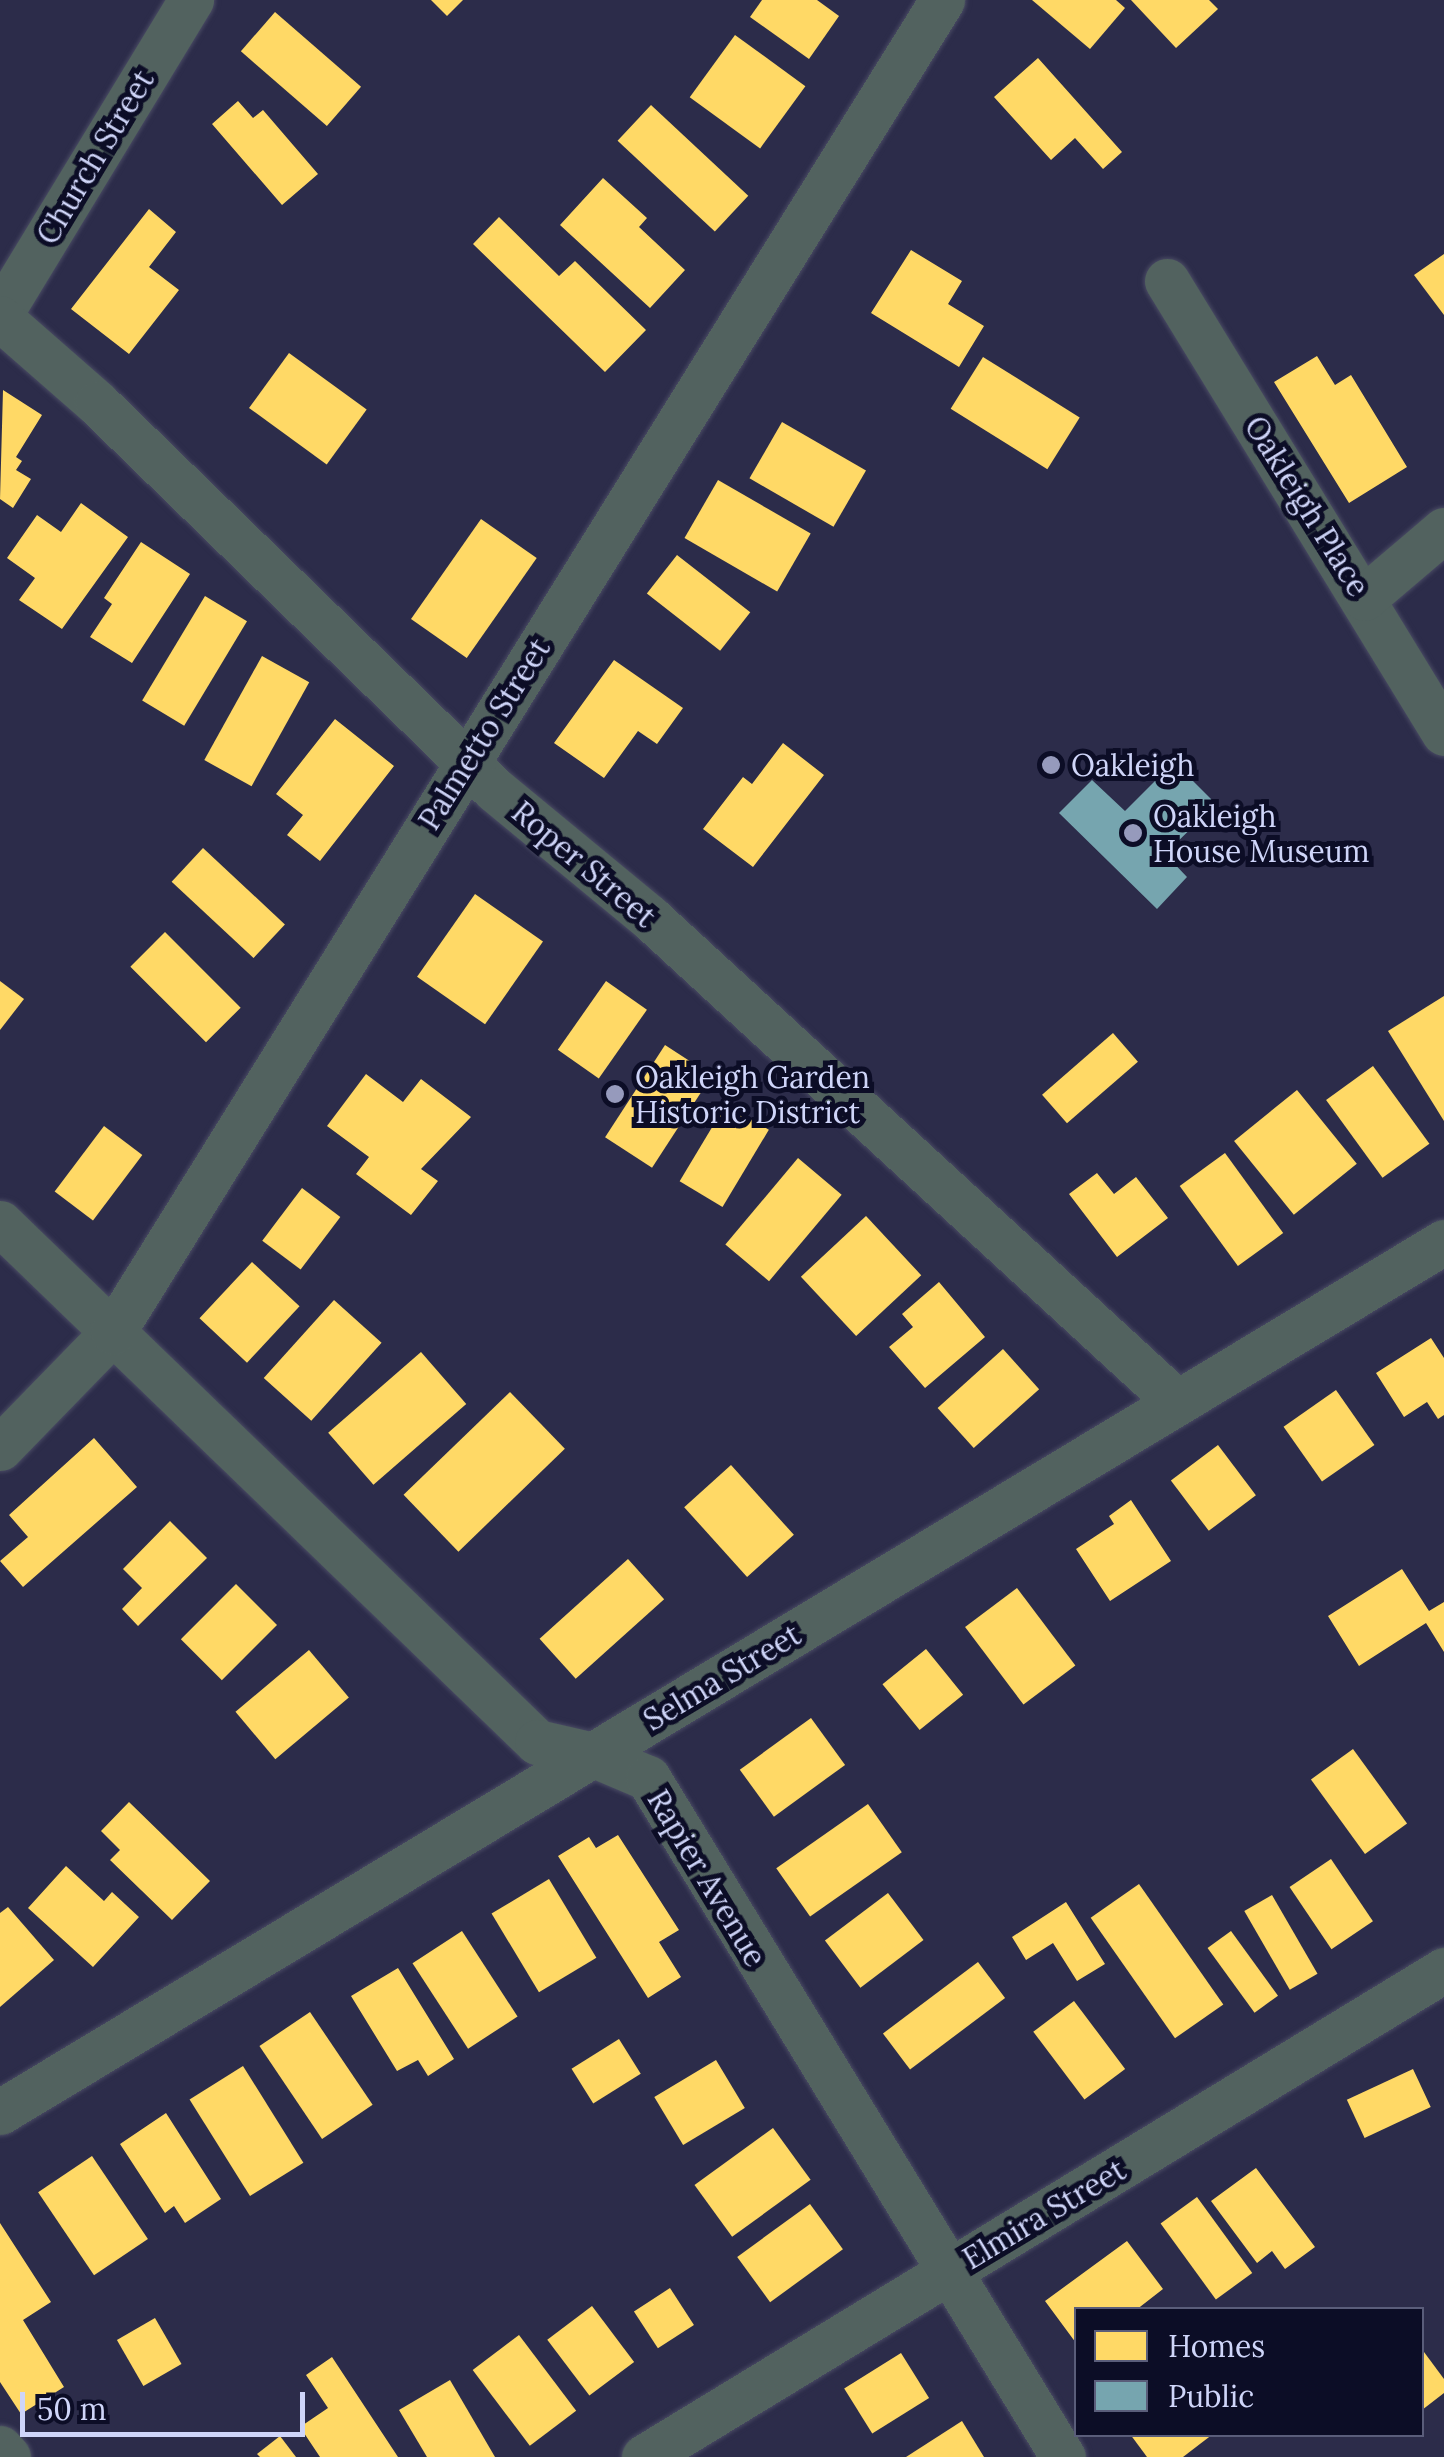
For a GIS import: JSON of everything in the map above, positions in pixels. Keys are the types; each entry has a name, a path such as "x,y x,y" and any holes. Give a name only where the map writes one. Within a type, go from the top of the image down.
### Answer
{"street":[{"name":"Church Street","path":"0,316 191,0"},
{"name":"Palmetto Street","path":"0,1448 114,1332 942,0"},
{"name":"Oakleigh Place","path":"1167,281 1444,733"},
{"name":"Roper Street","path":"0,316 97,404 467,763 649,917 1177,1402"},
{"path":"1364,598 1444,530"},
{"name":"Rapier Avenue","path":"0,1223 537,1742 594,1755 648,1778 945,2274 1063,2457"},
{"name":"Selma Street","path":"0,2112 1444,1242"},
{"name":"Elmira Street","path":"644,2457 1444,1970"},
{"path":"0,2448 8,2457"}],"building: Homes":[{"path":"431,0 463,0 447,16"},
{"path":"762,0 817,0 839,16 809,59 750,17"},
{"path":"1032,0 1116,0 1125,8 1090,49"},
{"path":"1131,0 1209,0 1218,9 1176,48"},
{"path":"275,12 361,87 327,126 241,51"},
{"path":"735,35 805,86 760,148 690,97"},
{"path":"1038,58 1122,152 1103,169 1075,138 1051,160 994,97"},
{"path":"238,101 253,118 263,110 318,174 282,205 212,124"},
{"path":"651,105 748,196 715,232 618,141"},
{"path":"603,178 647,218 639,227 685,270 650,308 560,225"},
{"path":"149,209 176,232 149,267 179,290 129,354 71,309"},
{"path":"499,217 559,276 575,261 646,330 605,372 473,244"},
{"path":"911,250 962,281 948,304 984,326 959,367 871,313"},
{"path":"1444,254 1444,315 1414,275"},
{"path":"289,353 367,409 327,464 249,408"},
{"path":"1317,356 1335,385 1351,375 1407,467 1349,503 1274,382"},
{"path":"983,357 1080,417 1047,469 951,409"},
{"path":"3,390 42,415 16,457 22,461 16,470 31,479 13,508 0,499"},
{"path":"782,422 866,470 834,527 750,478"},
{"path":"718,480 811,534 777,592 684,538"},
{"path":"81,503 128,537 62,629 19,600 35,578 7,558 37,515 61,532"},
{"path":"481,519 537,558 467,658 411,619"},
{"path":"141,542 190,574 132,663 90,637 112,604 104,598"},
{"path":"677,555 750,612 720,651 647,594"},
{"path":"205,596 247,621 184,726 142,701"},
{"path":"262,656 309,682 252,786 204,760"},
{"path":"614,660 683,708 657,744 638,731 604,778 554,743"},
{"path":"335,719 394,766 320,861 287,835 303,815 276,794"},
{"path":"783,743 824,775 753,867 703,829 743,777 752,784"},
{"path":"203,848 285,924 254,958 172,882"},
{"path":"475,894 543,942 485,1024 417,977"},
{"path":"165,932 241,1008 206,1042 130,967"},
{"path":"0,981 24,999 0,1030"},
{"path":"606,981 647,1010 599,1078 558,1050"},
{"path":"1444,996 1444,1121 1388,1031"},
{"path":"1113,1033 1138,1062 1067,1123 1042,1095"},
{"path":"665,1045 712,1075 652,1168 605,1137"},
{"path":"1373,1066 1429,1144 1383,1178 1326,1100"},
{"path":"366,1074 403,1102 421,1079 471,1117 421,1169 438,1181 411,1215 356,1174 369,1157 327,1126"},
{"path":"1297,1090 1357,1164 1294,1215 1234,1141"},
{"path":"726,1104 769,1130 723,1207 680,1181"},
{"path":"104,1126 142,1155 93,1220 55,1191"},
{"path":"1225,1153 1283,1233 1238,1266 1180,1186"},
{"path":"798,1158 842,1195 769,1281 725,1245"},
{"path":"1097,1173 1114,1194 1136,1177 1168,1218 1117,1257 1069,1194"},
{"path":"302,1188 340,1217 301,1270 262,1241"},
{"path":"866,1216 921,1275 856,1336 801,1277"},
{"path":"252,1262 300,1306 247,1363 199,1318"},
{"path":"939,1282 985,1337 925,1388 889,1347 913,1327 902,1314"},
{"path":"334,1300 382,1343 311,1421 264,1378"},
{"path":"1431,1338 1444,1358 1444,1415 1438,1419 1427,1402 1404,1417 1376,1373"},
{"path":"1003,1349 1039,1389 974,1448 938,1408"},
{"path":"421,1352 466,1404 373,1485 328,1433"},
{"path":"1336,1390 1374,1445 1322,1482 1284,1427"},
{"path":"510,1392 565,1449 458,1552 404,1495"},
{"path":"94,1438 137,1487 23,1587 0,1561 28,1537 9,1515"},
{"path":"1218,1445 1256,1495 1209,1531 1171,1481"},
{"path":"731,1465 794,1535 747,1577 684,1507"},
{"path":"1131,1500 1171,1561 1110,1601 1076,1549 1114,1524 1109,1516"},
{"path":"170,1521 207,1558 138,1626 122,1609 142,1588 123,1569"},
{"path":"628,1559 664,1599 576,1679 540,1639"},
{"path":"1402,1569 1429,1611 1444,1602 1444,1652 1426,1623 1359,1666 1328,1616"},
{"path":"236,1584 277,1625 222,1680 181,1639"},
{"path":"1017,1588 1075,1665 1023,1705 965,1627"},
{"path":"926,1649 963,1695 920,1730 882,1684"},
{"path":"309,1650 349,1697 275,1759 235,1712"},
{"path":"811,1718 845,1765 774,1817 740,1770"},
{"path":"1353,1749 1407,1823 1365,1854 1311,1780"},
{"path":"129,1802 210,1881 172,1920 110,1860 120,1850 101,1831"},
{"path":"868,1804 902,1852 810,1917 776,1868"},
{"path":"618,1835 679,1930 659,1942 681,1977 648,1998 558,1856 589,1837 596,1848"},
{"path":"1331,1859 1373,1921 1331,1949 1290,1887"},
{"path":"66,1866 104,1901 112,1892 139,1917 93,1967 28,1908"},
{"path":"549,1879 596,1958 539,1992 492,1914"},
{"path":"1139,1884 1223,2004 1175,2038 1091,1918"},
{"path":"888,1893 924,1940 860,1988 825,1941"},
{"path":"1272,1895 1318,1974 1290,1990 1244,1911"},
{"path":"1066,1902 1105,1964 1077,1981 1053,1943 1026,1960 1012,1937"},
{"path":"8,1907 54,1960 0,2007 0,1913"},
{"path":"462,1931 518,2017 468,2049 413,1963"},
{"path":"1231,1931 1278,1996 1255,2013 1208,1948"},
{"path":"978,1962 1005,1998 910,2070 883,2034"},
{"path":"398,1968 454,2059 428,2076 418,2060 397,2071 351,1996"},
{"path":"1074,2001 1125,2069 1084,2100 1033,2032"},
{"path":"310,2012 373,2105 322,2139 259,2046"},
{"path":"619,2039 641,2074 593,2103 572,2069"},
{"path":"716,2060 745,2108 683,2145 654,2097"},
{"path":"243,2066 303,2163 250,2196 190,2099"},
{"path":"1413,2069 1431,2107 1365,2138 1347,2100"},
{"path":"166,2113 221,2199 185,2223 174,2206 165,2213 120,2144"},
{"path":"773,2128 811,2180 732,2237 695,2185"},
{"path":"92,2156 148,2239 94,2275 38,2192"},
{"path":"1256,2168 1315,2247 1285,2269 1272,2251 1257,2263 1211,2201"},
{"path":"1197,2197 1252,2273 1216,2299 1161,2223"},
{"path":"810,2204 843,2249 770,2302 737,2257"},
{"path":"0,2223 51,2302 23,2320 64,2387 21,2414 0,2382"},
{"path":"1127,2241 1163,2289 1140,2307 1074,2307 1074,2340 1045,2301"},
{"path":"670,2288 694,2325 658,2348 634,2311"},
{"path":"592,2306 634,2362 589,2396 547,2340"},
{"path":"155,2318 181,2364 143,2386 117,2340"},
{"path":"519,2335 576,2411 530,2446 473,2370"},
{"path":"1424,2352 1444,2379 1444,2393 1424,2408"},
{"path":"901,2353 929,2398 872,2433 844,2389"},
{"path":"332,2357 398,2457 320,2457 300,2427 328,2408 306,2375"},
{"path":"450,2380 495,2457 427,2457 399,2410"},
{"path":"962,2421 984,2457 906,2457"},
{"path":"280,2436 296,2457 257,2454"},
{"path":"1132,2437 1209,2437 1183,2457 1147,2457"}],"building: Public":[{"name":"Oakleigh House Museum","path":"1174,762 1216,804 1165,854 1187,877 1157,909 1059,813 1092,780 1125,811"}],"place":[{"name":"Oakleigh","path":"1051,765"},
{"name":"Oakleigh House Museum","path":"1133,833"},
{"name":"Oakleigh Garden Historic District","path":"615,1094"}]}
